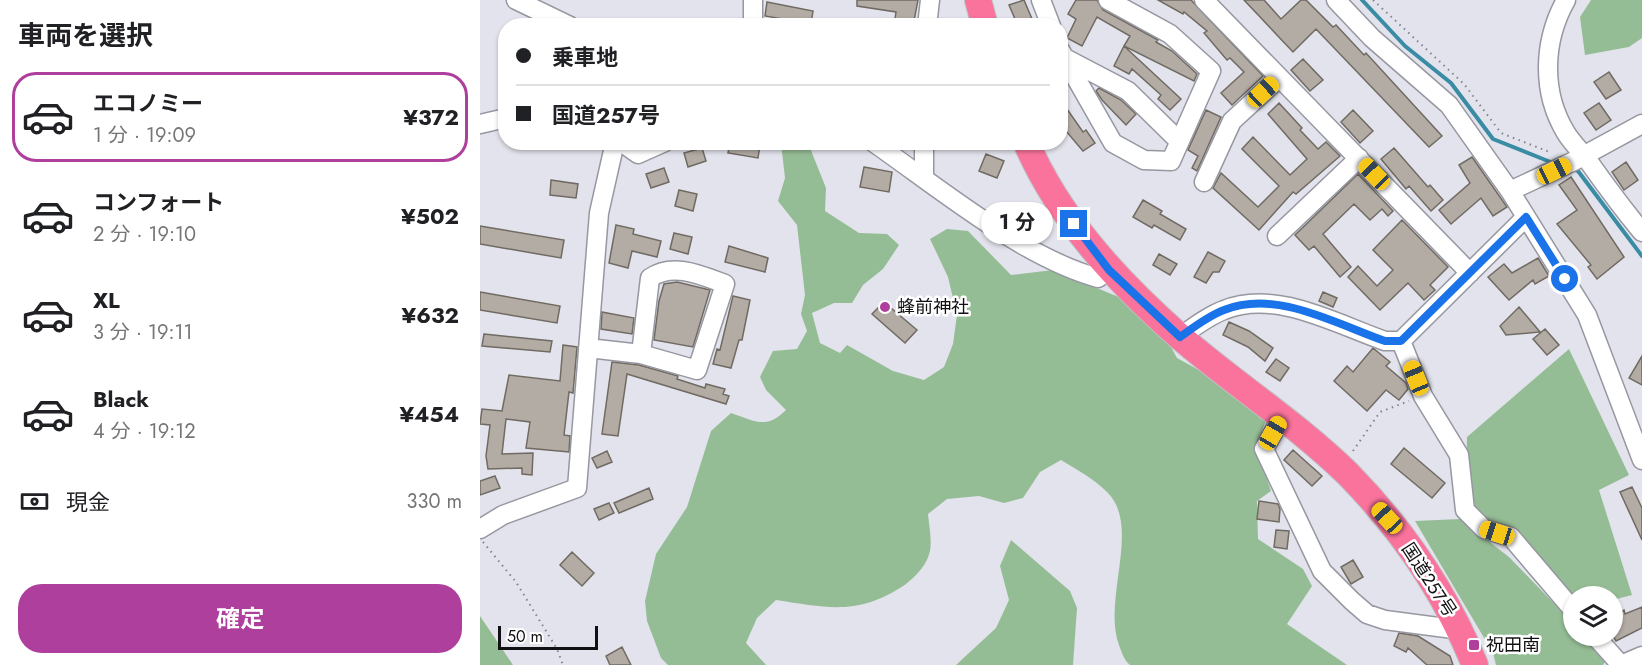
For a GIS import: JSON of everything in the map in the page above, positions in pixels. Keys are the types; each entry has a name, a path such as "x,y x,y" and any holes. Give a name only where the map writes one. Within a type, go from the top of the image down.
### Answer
{"highway":[{"path":"978,0 983,18"},
{"name":"国道257号","path":"1030,150 1063,208 1109,270 1180,337 1282,417 1347,474 1387,518 1435,584 1461,630 1475,665"}],"street":[{"path":"516,0 553,18"},
{"path":"753,0 753,18"},
{"path":"928,18 930,0"},
{"path":"1041,0 1048,18"},
{"path":"1068,63 1113,142 1144,160 1171,161 1211,71 1170,34 1108,0"},
{"path":"1204,0 1470,273"},
{"path":"1336,0 1372,38 1449,105 1510,191 1587,315 1642,460"},
{"path":"1566,0 1557,15 1547,61 1550,94 1557,116 1568,135 1567,161 1642,232"},
{"path":"1068,56 1128,91 1179,141"},
{"path":"1204,182 1232,121 1279,78"},
{"path":"480,124 498,120"},
{"path":"1510,191 1642,124"},
{"path":"480,529 502,515 577,488 599,213 613,150"},
{"path":"632,150 638,154 647,150"},
{"path":"884,150 1008,236 1075,272 1098,278 1109,270"},
{"path":"924,150 924,178"},
{"path":"1277,236 1359,158"},
{"path":"1180,337 1223,310 1245,304 1268,303 1288,306 1385,341 1401,341 1526,217"},
{"path":"588,348 641,354 697,370 725,284 693,272 661,270 650,278 641,354"},
{"path":"1401,341 1423,396 1459,455 1465,510 1484,529 1510,537 1563,598"},
{"path":"1282,417 1264,449 1322,571 1367,614 1385,620 1461,630"},
{"path":"1604,646 1621,665 1642,656"}],"path":[{"path":"1373,0 1464,84 1501,133 1567,161"},
{"path":"1347,474 1352,453 1380,412 1423,396"},
{"path":"480,535 486,549 516,582 557,649 562,665"}],"green space":[{"path":"1591,0 1642,0 1642,38 1629,47 1585,55 1580,17"},
{"path":"782,150 811,150 826,188 825,211 859,233 887,234 899,245 883,269 863,285 852,303 834,303 812,313 820,343 840,353 847,345 893,371 924,380 944,367 953,344 957,315 948,277 930,239 947,229 968,231 1011,275 1053,270 1126,300 1160,327 1177,358 1217,380 1266,420 1256,447 1271,491 1257,501 1258,539 1303,569 1312,586 1287,624 1347,665 1130,665 1121,651 1115,627 1122,543 1117,506 1102,487 1061,460 1040,472 1023,498 1004,503 979,496 947,499 928,514 931,547 924,565 906,584 889,594 873,601 843,607 776,600 757,618 746,643 766,665 668,665 661,658 647,621 645,601 656,554 687,507 711,431 731,413 754,421 766,422 786,410 766,390 760,377 773,351 797,349 807,331 801,314 805,295 797,225 778,201 785,178"},
{"path":"1569,349 1629,475 1599,490 1632,595 1623,597 1623,586 1563,587 1471,506 1466,485 1467,437"},
{"path":"1460,519 1509,557 1563,613 1563,646 1596,646 1608,657 1603,665 1496,665 1493,653 1415,521"},
{"path":"1011,540 1070,591 1077,608 1073,665 956,665 996,628 1009,600 1000,566"},
{"path":"480,616 513,665 480,665"}],"building":[{"path":"857,0 918,0 915,18 895,18 896,12 857,6"},
{"path":"1024,0 1032,18 1015,18 1009,5"},
{"path":"1076,0 1097,0 1103,10 1158,40 1156,42 1172,51 1197,74 1194,81 1124,46 1130,36 1097,17 1082,46 1068,39 1076,19 1068,14"},
{"path":"1158,0 1191,0 1263,76 1232,105 1221,93 1244,72 1230,58 1227,60 1204,33 1207,31 1184,12 1183,14"},
{"path":"1244,0 1264,0 1281,19 1301,0 1306,0 1333,27 1336,25 1364,55 1366,53 1442,136 1429,147 1316,29 1293,52"},
{"path":"767,2 813,11 812,18 765,16"},
{"path":"1124,46 1181,99 1170,110 1158,99 1161,95 1132,69 1129,74 1114,66"},
{"path":"1303,59 1323,80 1310,91 1291,70"},
{"path":"1609,72 1621,90 1606,99 1594,82"},
{"path":"1099,88 1121,100 1136,114 1126,125 1102,100 1096,91"},
{"path":"1279,103 1318,149 1326,142 1340,156 1296,194 1293,192 1259,230 1213,188 1221,173 1258,207 1279,186 1242,149 1253,137 1290,175 1307,159 1268,114"},
{"path":"1599,103 1611,120 1596,130 1584,113"},
{"path":"1068,110 1083,132 1086,130 1095,143 1083,151 1068,133"},
{"path":"1206,110 1221,117 1197,171 1192,168 1198,156 1188,150"},
{"path":"1353,110 1373,131 1360,143 1341,122"},
{"path":"1394,148 1428,187 1430,185 1443,200 1431,211 1409,186 1406,189 1381,159"},
{"path":"703,150 706,161 688,167 684,153"},
{"path":"729,150 759,150 758,158 728,153"},
{"path":"986,154 1004,161 997,178 979,171"},
{"path":"1472,157 1507,207 1493,216 1481,198 1451,224 1439,210 1470,183 1459,165"},
{"path":"1626,162 1638,180 1624,190 1612,172"},
{"path":"864,167 892,172 889,192 860,187"},
{"path":"664,168 669,182 651,188 646,174"},
{"path":"1358,174 1393,211 1388,216 1382,209 1370,220 1354,204 1323,234 1351,267 1340,277 1314,246 1309,250 1295,235"},
{"path":"1571,177 1624,257 1597,279 1588,267 1591,265 1557,224 1577,210 1559,185"},
{"path":"551,180 578,184 576,198 550,195"},
{"path":"679,190 697,194 693,211 675,206"},
{"path":"1143,200 1162,211 1160,214 1186,229 1180,240 1154,225 1152,228 1133,217"},
{"path":"1028,203 1046,210 1039,227 1021,219"},
{"path":"1402,220 1448,267 1430,285 1435,290 1424,300 1408,283 1380,310 1348,277 1358,266 1377,286 1393,270 1373,250"},
{"path":"616,225 634,229 633,234 661,241 657,257 632,251 628,268 609,263"},
{"path":"480,226 564,240 561,258 480,244"},
{"path":"674,233 692,237 688,254 670,249"},
{"path":"729,246 768,258 765,272 725,262"},
{"path":"1208,252 1225,261 1219,272 1213,272 1206,283 1194,277"},
{"path":"1159,254 1177,264 1170,275 1153,265"},
{"path":"1538,258 1549,276 1535,284 1533,280 1509,300 1488,277 1504,264 1512,273"},
{"path":"677,282 710,290 693,347 654,340 659,301 664,284"},
{"path":"480,292 560,306 557,323 480,310"},
{"path":"1323,292 1337,298 1333,307 1319,301"},
{"path":"733,296 750,300 742,340 739,340 731,368 713,364 717,349 720,350"},
{"path":"884,302 917,330 905,343 872,314"},
{"path":"1519,307 1540,332 1506,335 1500,326"},
{"path":"602,312 634,318 632,334 601,329"},
{"path":"1229,322 1249,331 1273,348 1265,361 1248,347 1223,335"},
{"path":"1545,329 1559,345 1547,355 1533,339"},
{"path":"484,334 552,341 550,352 482,346"},
{"path":"563,345 577,347 573,393 569,392 564,435 570,436 569,452 526,448 530,422 506,419 502,454 533,453 532,475 522,474 522,468 488,469 486,456 490,425 480,424 482,409 502,411 509,375 560,381"},
{"path":"1373,348 1390,362 1386,366 1406,383 1408,389 1399,400 1386,390 1367,411 1334,381 1347,366 1353,372"},
{"path":"1642,356 1642,385 1629,378"},
{"path":"1276,359 1289,368 1280,381 1266,372"},
{"path":"612,362 639,365 678,376 677,379 705,388 706,384 725,389 723,394 729,396 726,404 627,374 618,436 602,434"},
{"path":"1404,448 1445,483 1432,498 1391,464"},
{"path":"1293,450 1322,476 1312,486 1284,460"},
{"path":"607,451 612,462 597,468 592,458"},
{"path":"495,476 500,488 480,495 480,481"},
{"path":"1632,487 1642,508 1642,540 1620,492"},
{"path":"649,488 653,499 619,513 614,503"},
{"path":"1259,501 1278,504 1279,522 1257,519"},
{"path":"609,503 614,513 599,520 594,509"},
{"path":"1276,530 1289,531 1287,549 1274,547"},
{"path":"572,552 594,573 582,586 560,565"},
{"path":"1353,560 1363,577 1351,584 1341,567"},
{"path":"1642,607 1642,628 1623,638 1624,610 1625,614"},
{"path":"1399,633 1418,636 1450,656 1453,665 1427,665 1408,648 1406,652 1394,646"},
{"path":"622,647 631,665 610,665 606,656"}],"waterway":[{"path":"1362,0 1405,46 1451,83 1493,139 1553,163"},
{"path":"1572,169 1578,171 1642,256"}],"place":[{"name":"蜂前神社","path":"885,307"},
{"name":"祝田南","path":"1474,645"}],"route":[{"path":"1074,224 1109,270 1180,337 1223,310 1245,304 1268,303 1288,306 1385,341 1401,341 1526,217 1565,279"}]}
